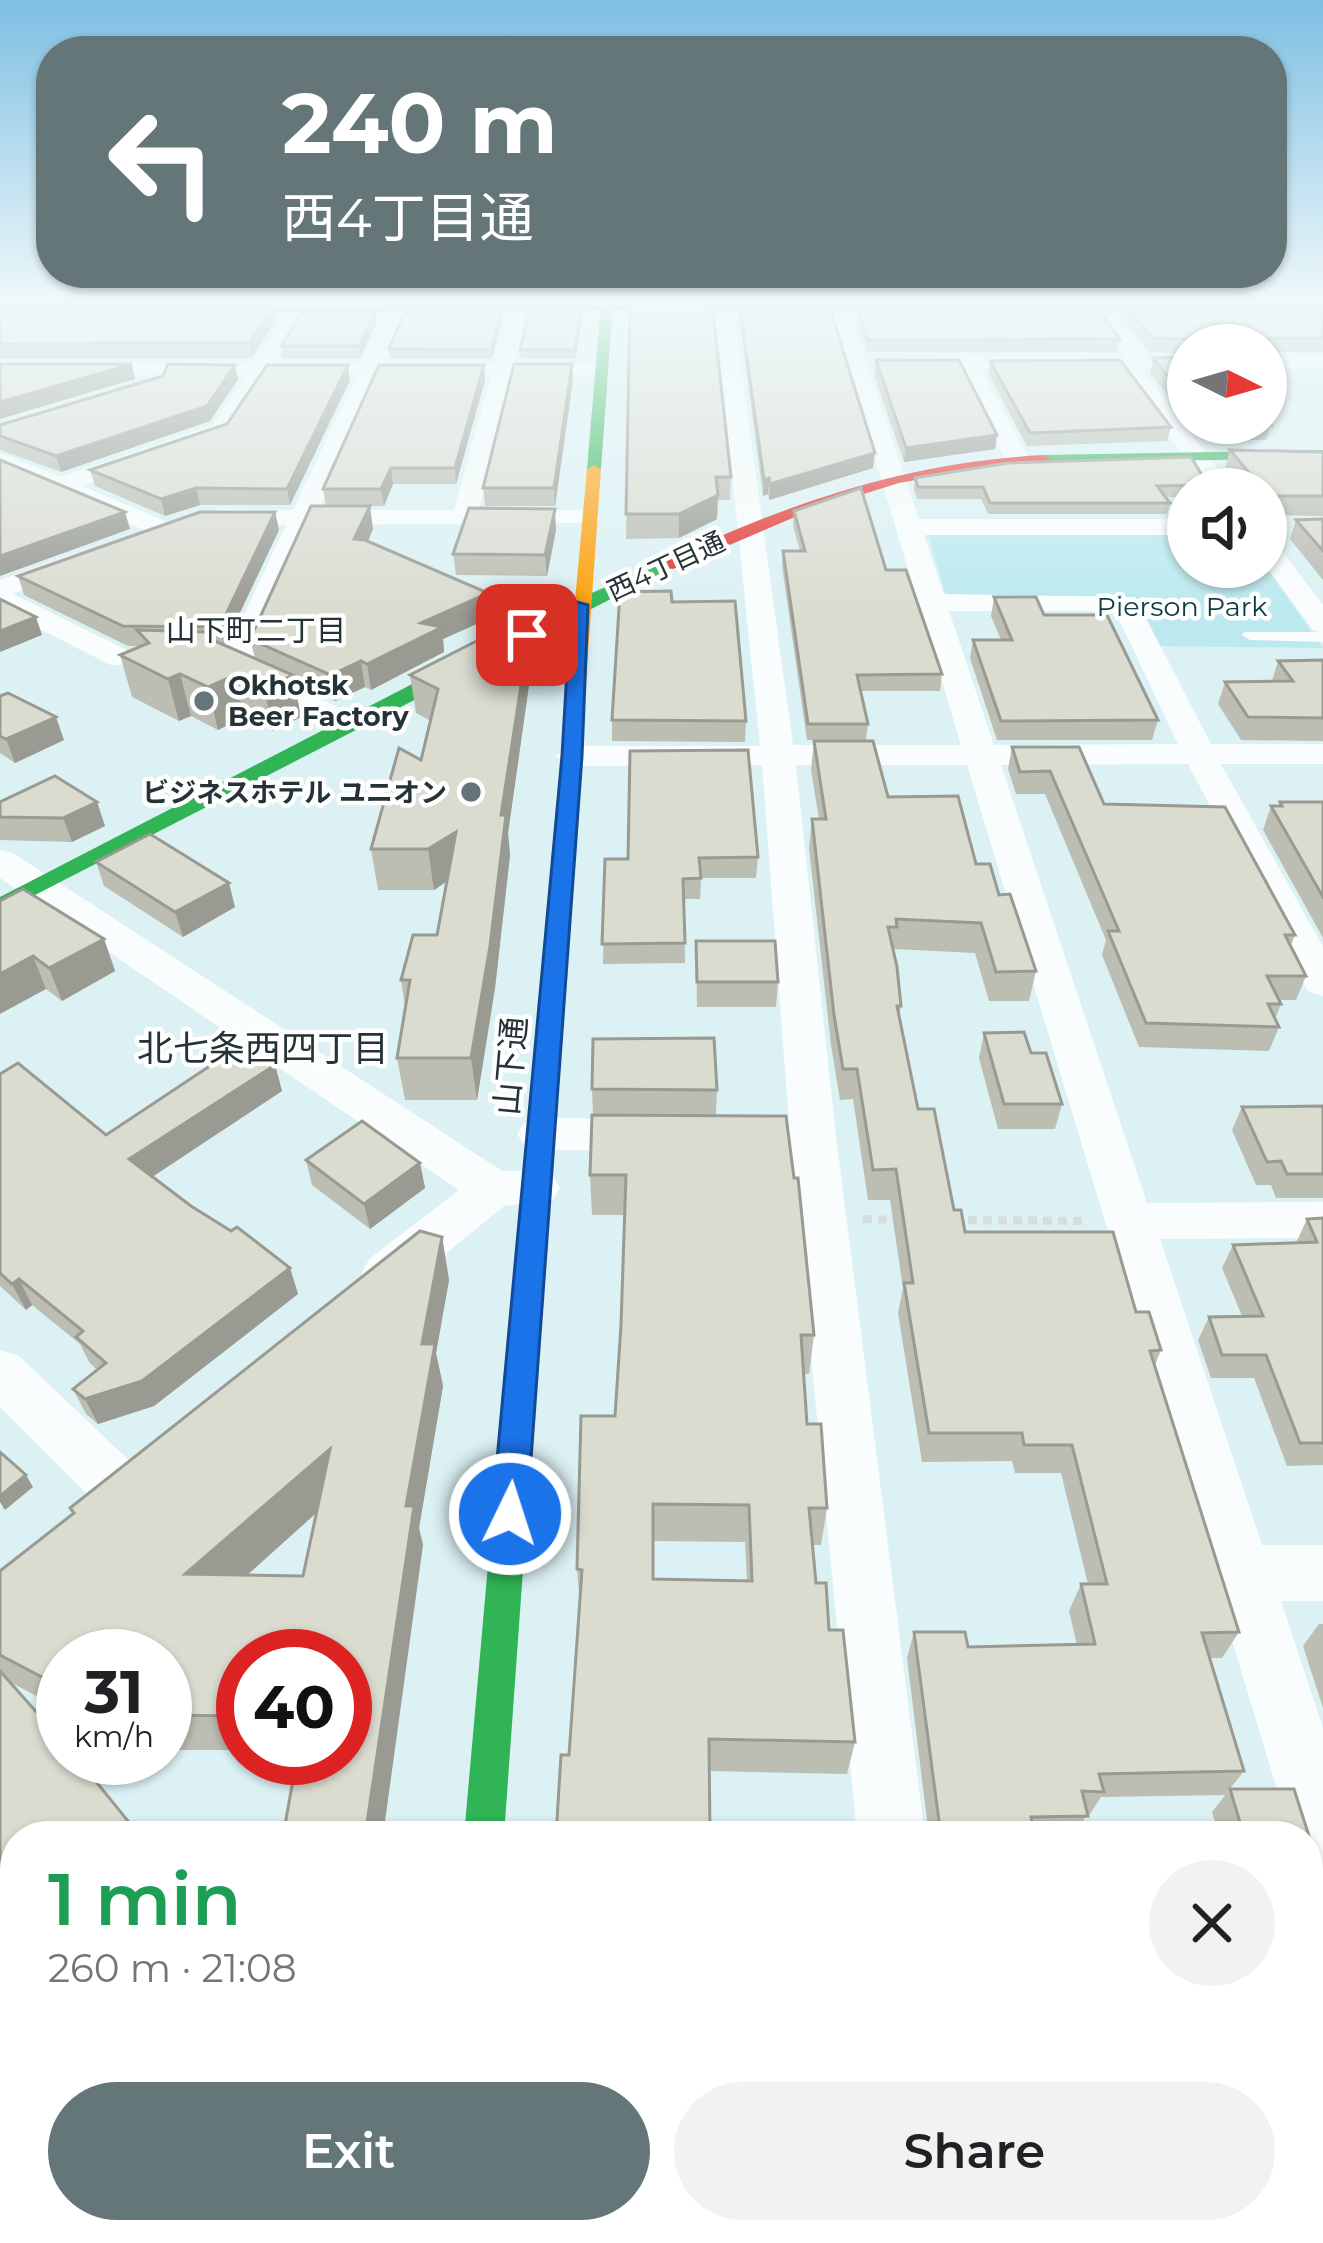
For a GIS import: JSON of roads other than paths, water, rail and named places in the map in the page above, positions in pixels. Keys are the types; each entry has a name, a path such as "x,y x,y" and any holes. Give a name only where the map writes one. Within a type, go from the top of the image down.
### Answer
{"street":[{"path":"61,485 221,430 236,408"},
{"path":"348,724 233,670 353,408"},
{"path":"465,517 495,408"},
{"name":"山下通","path":"485,1821 514,1189 540,1134 597,408"},
{"path":"734,408 778,754 813,1136 889,1821"},
{"path":"872,408 1126,1221 1321,1821"},
{"path":"991,408 1017,458"},
{"path":"1162,408 1204,468"},
{"name":"西4丁目通","path":"18,896 579,605 809,502 896,478 1017,458 1323,454"},
{"path":"0,460 163,530"},
{"path":"0,589 200,517 587,518"},
{"path":"912,527 1167,527"},
{"path":"1287,560 1323,624"},
{"path":"0,598 122,659 237,660"},
{"path":"935,602 1125,603 1199,754 1323,983"},
{"path":"572,756 1323,754"},
{"path":"0,861 18,896 514,1189 351,1301"},
{"path":"540,1134 698,1135"},
{"path":"767,1136 813,1136"},
{"path":"1126,1221 1323,1220"},
{"path":"0,1372 118,1486"},
{"path":"1239,1573 1323,1573"}],"lane":[{"path":"1250,635 1323,637"}],"place":[{"name":"Okhotsk Beer Factory","path":"204,701"},
{"name":"ビジネスホテル ユニオン","path":"471,792"}],"district":[{"name":"山下町二丁目","path":"256,630"},
{"name":"北七条西四丁目","path":"263,1048"}],"park label":[{"name":"Pierson Park","path":"1182,606"}]}
